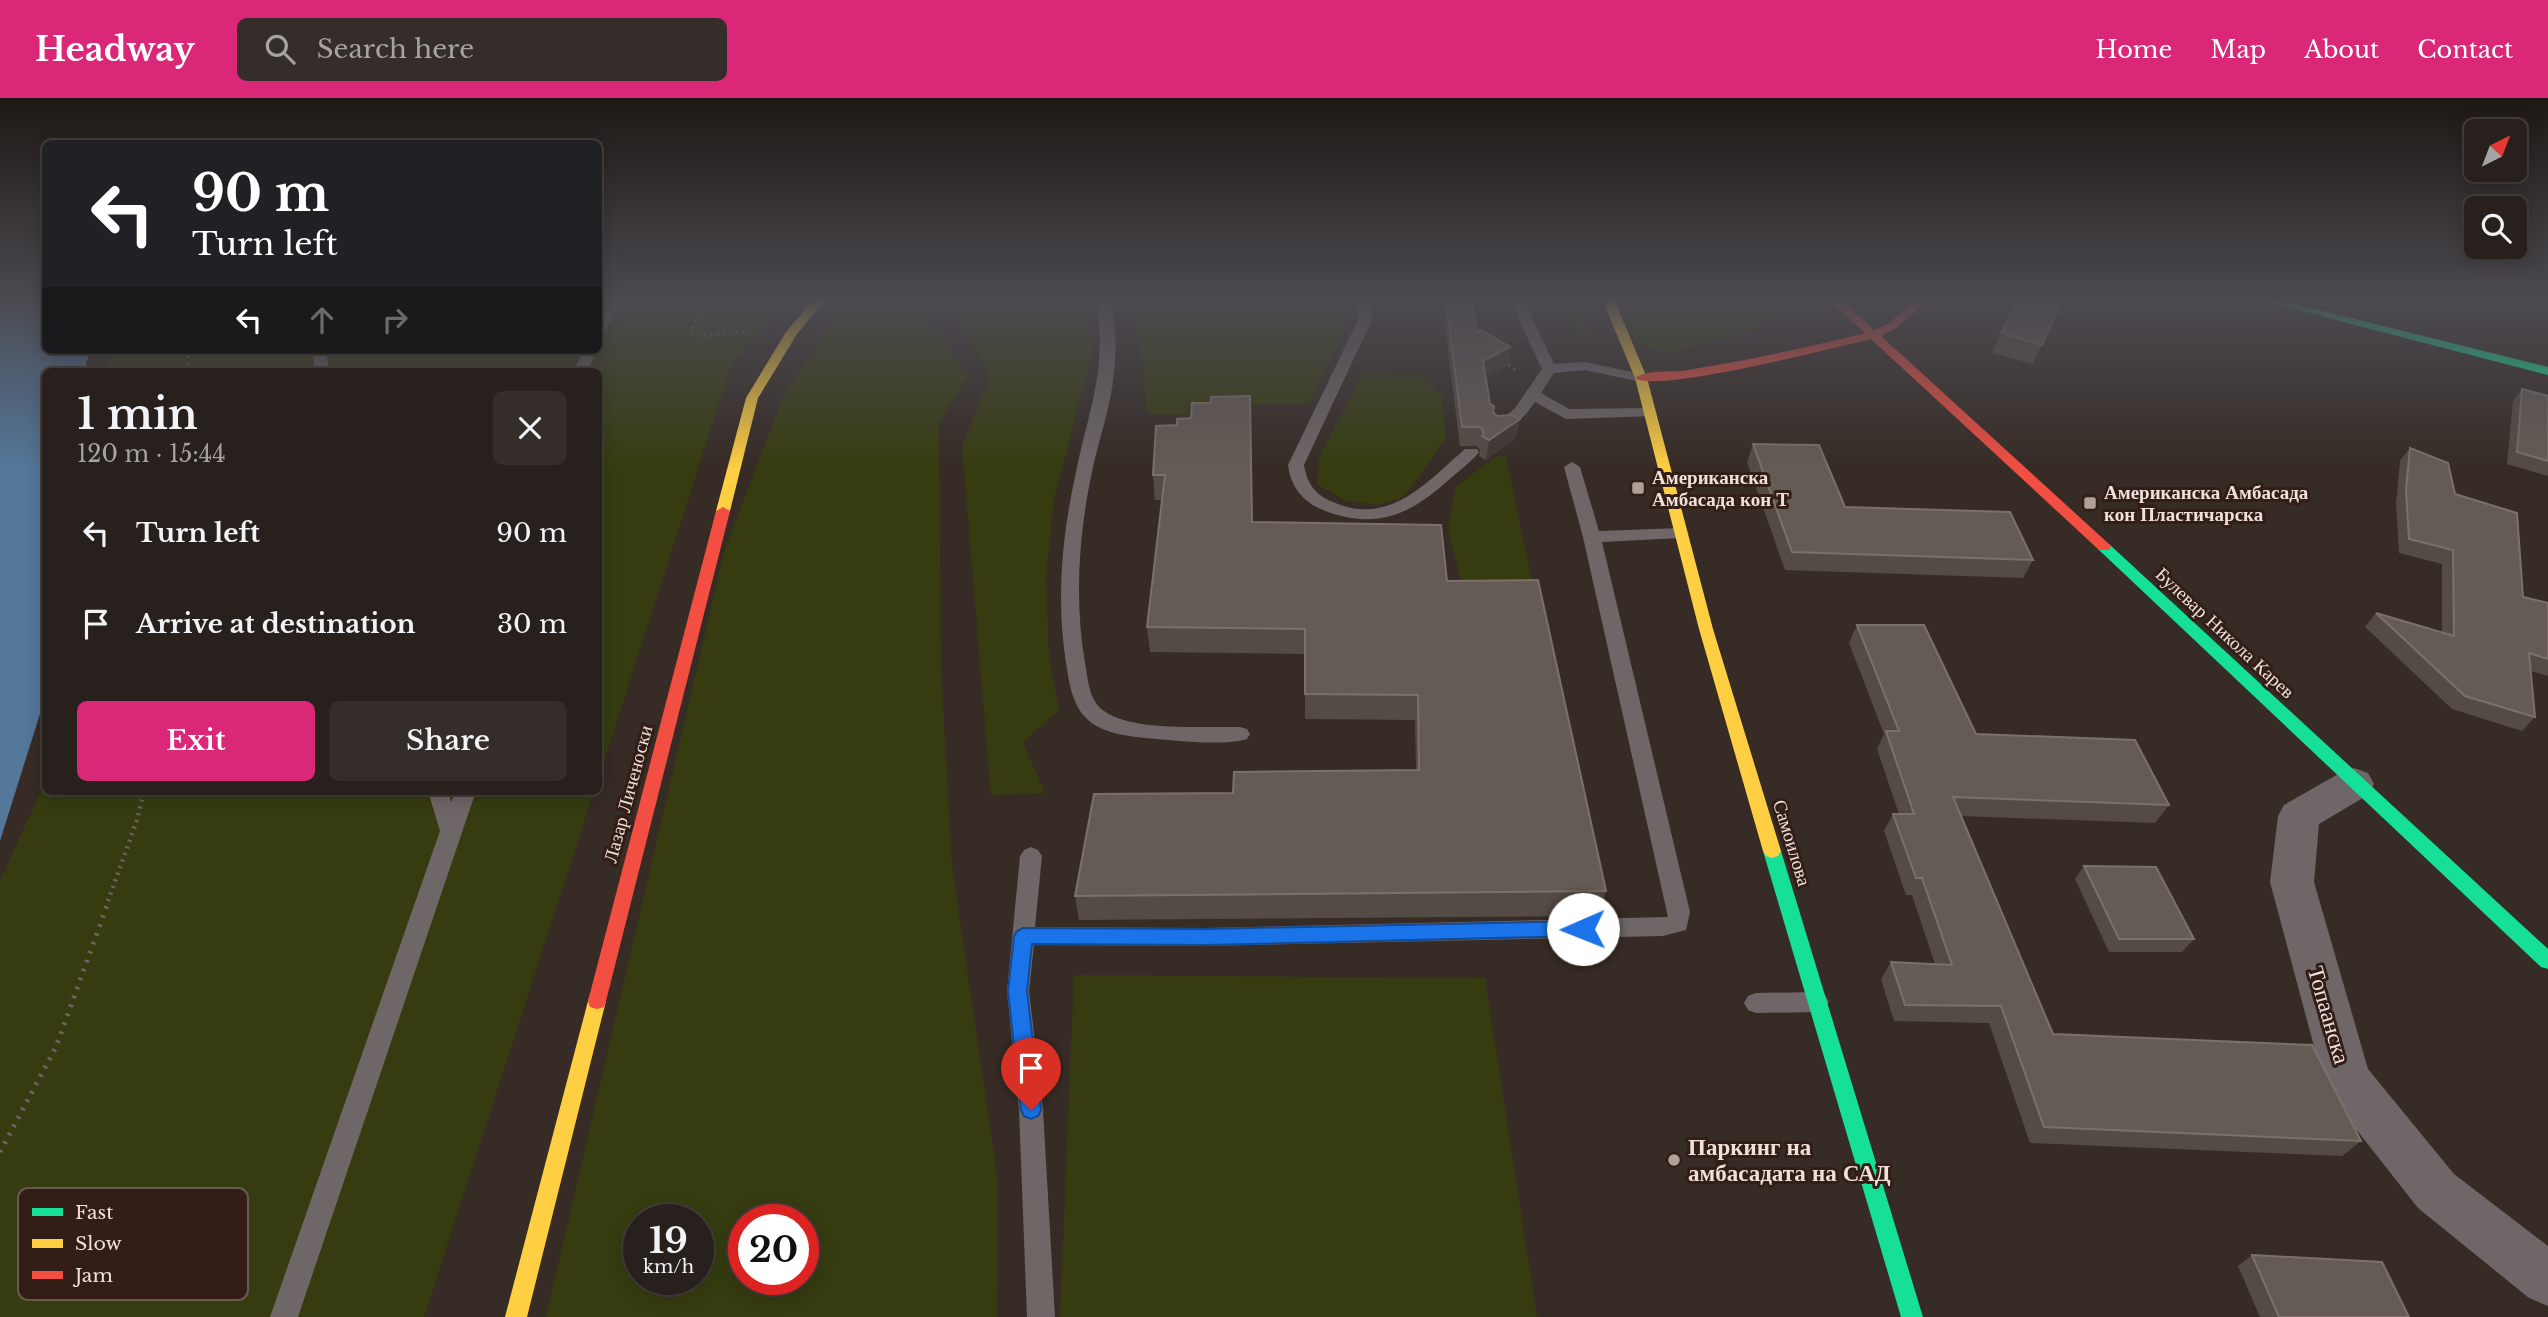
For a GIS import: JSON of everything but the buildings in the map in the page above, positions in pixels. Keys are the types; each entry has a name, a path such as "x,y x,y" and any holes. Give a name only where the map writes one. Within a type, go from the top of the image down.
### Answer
{"street":[{"name":"Лазар Личеноски","path":"516,1317 752,398 778,356"},
{"path":"1632,356 1641,378 1676,376 1787,356"},
{"name":"Булевар Никола Карев","path":"1896,356 2055,501 2354,784 2548,961"},
{"path":"2488,356 2548,371"},
{"name":"Самоилова","path":"1641,378 1706,629 1912,1317"},
{"name":"Топаанска","path":"2354,784 2299,816 2292,882 2347,1080 2436,1191 2548,1279"}],"lane":[{"path":"1107,356 1107,374 1078,502 1070,584 1075,660 1081,690 1090,709 1097,717 1109,723 1153,731 1240,734"},
{"path":"1348,356 1296,465 1297,477 1305,492 1318,502 1352,515 1392,513 1417,499 1471,452"},
{"path":"1543,356 1549,369"},
{"path":"1549,369 1584,366 1641,378"},
{"path":"1500,430 1521,411 1549,369"},
{"path":"1532,394 1566,414 1649,413"},
{"path":"1023,936 1206,937 1663,927 1678,923 1679,912 1592,537 1572,467"},
{"path":"1592,537 1681,533"},
{"path":"439,795 450,831"},
{"path":"284,1317 464,795"},
{"path":"1031,856 1018,991 1031,1110 1041,1317"},
{"path":"1756,1003 1817,1002"}],"path":[{"path":"1496,356 1515,368 1532,394"},
{"path":"0,1152 56,1047 137,820 143,795"}],"green space":[{"path":"110,356 739,356 732,363 602,768 602,368 108,368"},
{"path":"809,356 954,356 969,375 939,423 941,665 952,865 998,1182 997,1317 546,1317 724,552 783,397"},
{"path":"978,356 1091,356 1054,499 1046,578 1049,657 1059,710 1023,742 1045,793 991,795 962,445 991,375"},
{"path":"1141,356 1331,356 1309,403 1189,406 1188,415 1147,414"},
{"path":"1363,374 1420,376 1442,396 1446,438 1404,497 1378,505 1346,501 1317,484 1319,458"},
{"path":"1506,456 1535,597 1471,598 1460,577 1448,529 1456,486 1496,457"},
{"path":"42,789 42,795 593,795 424,1317 0,1317 0,880"},
{"path":"1074,975 1485,978 1537,1317 1060,1317"}],"water":[{"path":"0,356 88,356 85,368 42,368 42,708 0,841"}],"traffic: fast":[{"path":"2488,356 2548,371"},
{"path":"2104,547 2548,961"},
{"path":"1772,851 1912,1317"}],"traffic: slow":[{"path":"723,511 752,398 778,356"},
{"path":"1632,356 1641,378 1706,629 1772,851"},
{"path":"516,1317 597,1001"}],"traffic: jam":[{"path":"1641,378 1676,376 1787,356"},
{"path":"1896,356 2104,547"},
{"path":"597,1001 723,511"}],"place":[{"name":"Американска Амбасада кон Т","path":"1638,488"},
{"name":"Американска Амбасада кон Пластичарска","path":"2090,503"},
{"name":"Паркинг на амбасадата на САД","path":"1674,1160"}],"route":[{"path":"1031,1110 1018,991 1023,936 1206,937 1583,929"}]}
